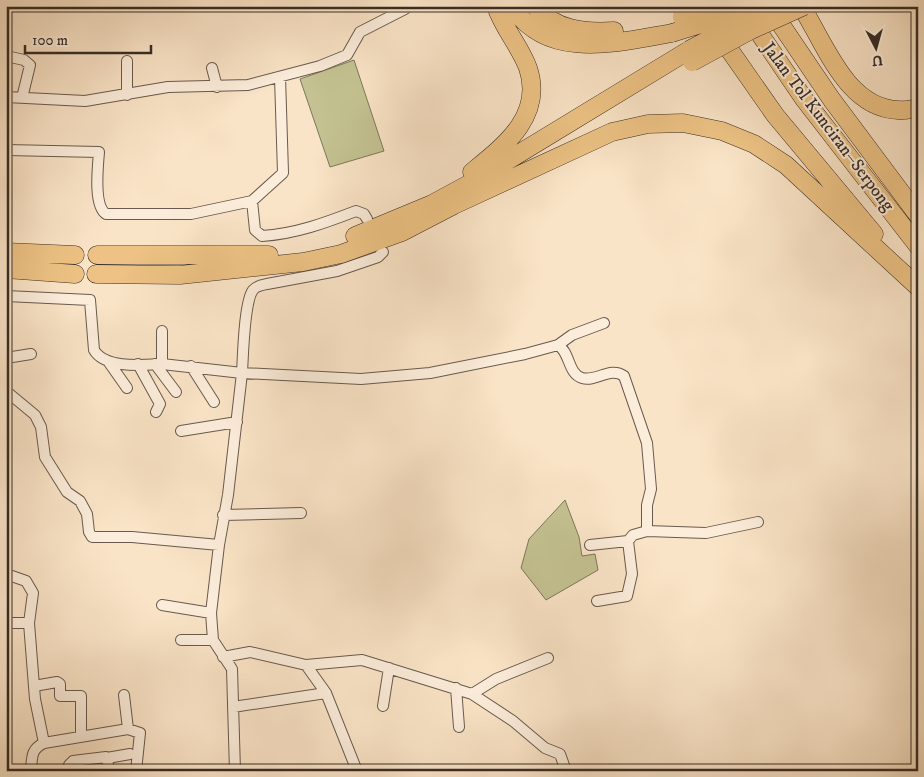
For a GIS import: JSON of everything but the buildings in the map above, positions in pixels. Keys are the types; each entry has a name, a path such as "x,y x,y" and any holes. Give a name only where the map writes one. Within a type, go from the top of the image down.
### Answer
{"highway":[{"path":"432,204 498,152 514,136 525,119 532,89 528,68 496,6"},
{"path":"512,6 530,26 550,38 570,44 590,45 620,42 669,27 714,6"},
{"path":"534,6 541,14 563,27 590,33 669,27 717,19 746,6"},
{"path":"700,6 775,115 918,287"},
{"name":"Jalan Tol Kunciran–Serpong","path":"741,6 804,99 918,246"},
{"name":"Jalan Tol Kunciran–Serpong","path":"769,6 832,100 918,215"},
{"path":"454,205 689,57 744,20 773,6"},
{"path":"97,255 257,256 304,250 344,241 432,204 689,57 802,6 840,71 858,94 876,105 898,110 918,108"},
{"path":"96,274 180,275 303,262 341,254 402,232 454,205 612,132 648,124 683,123 722,131 754,144 786,165 918,287"},
{"path":"6,252 75,255"},
{"path":"6,270 75,274"}],"street":[{"path":"6,97 86,100 168,87 217,87 257,84 346,55 360,32 405,10"},
{"path":"6,56 24,60 30,66 22,98"},
{"path":"127,95 128,61"},
{"path":"212,68 217,87"},
{"path":"6,150 99,152 97,180 100,208 106,214 191,214 252,201 283,173 280,77"},
{"path":"252,201 256,230 262,236 282,235 323,224 356,211 364,214 367,219"},
{"path":"235,771 232,669 212,640 211,613 237,422 244,332 252,291 258,286 337,271 378,257 383,252"},
{"path":"6,296 90,300 94,350 98,356 108,361 191,366 242,373 361,379 396,377 525,354 558,344 572,335 604,323"},
{"path":"162,331 158,364 176,392"},
{"path":"558,344 563,348 574,373 580,378 588,379 614,372 624,376 648,443 651,489 647,506 647,532"},
{"path":"6,358 31,354"},
{"path":"108,361 126,388"},
{"path":"138,364 160,404 156,412"},
{"path":"191,366 214,402"},
{"path":"6,391 34,415 41,427 45,457 67,492 80,501 87,514 89,532 92,537 132,537 219,545"},
{"path":"181,431 237,422"},
{"path":"223,515 301,513"},
{"path":"590,545 628,541 633,535 647,532 706,533 758,522"},
{"path":"597,601 627,596 632,574 628,541"},
{"path":"6,574 26,581 30,587 33,601 29,623 34,686 44,743"},
{"path":"162,605 211,613"},
{"path":"6,623 29,623"},
{"path":"181,640 212,640"},
{"path":"223,657 250,652 306,665 362,660 456,688 472,694 513,722 545,748 560,754 566,771"},
{"path":"472,694 496,679 548,658"},
{"path":"306,665 326,693 357,771"},
{"path":"382,706 389,668"},
{"path":"34,686 57,682 60,684 60,696 81,696 81,737"},
{"path":"456,688 459,727"},
{"path":"233,707 326,693"},
{"path":"124,695 128,729"},
{"path":"31,771 32,753 35,747 44,743 128,729 140,733 136,771"},
{"path":"68,771 69,765 73,761 130,754"},
{"path":"107,758 107,771"}],"shaded area":[{"path":"354,60 384,151 330,167 300,79"},
{"path":"565,500 579,537 582,556 595,554 598,570 546,600 521,568 529,539"}]}
